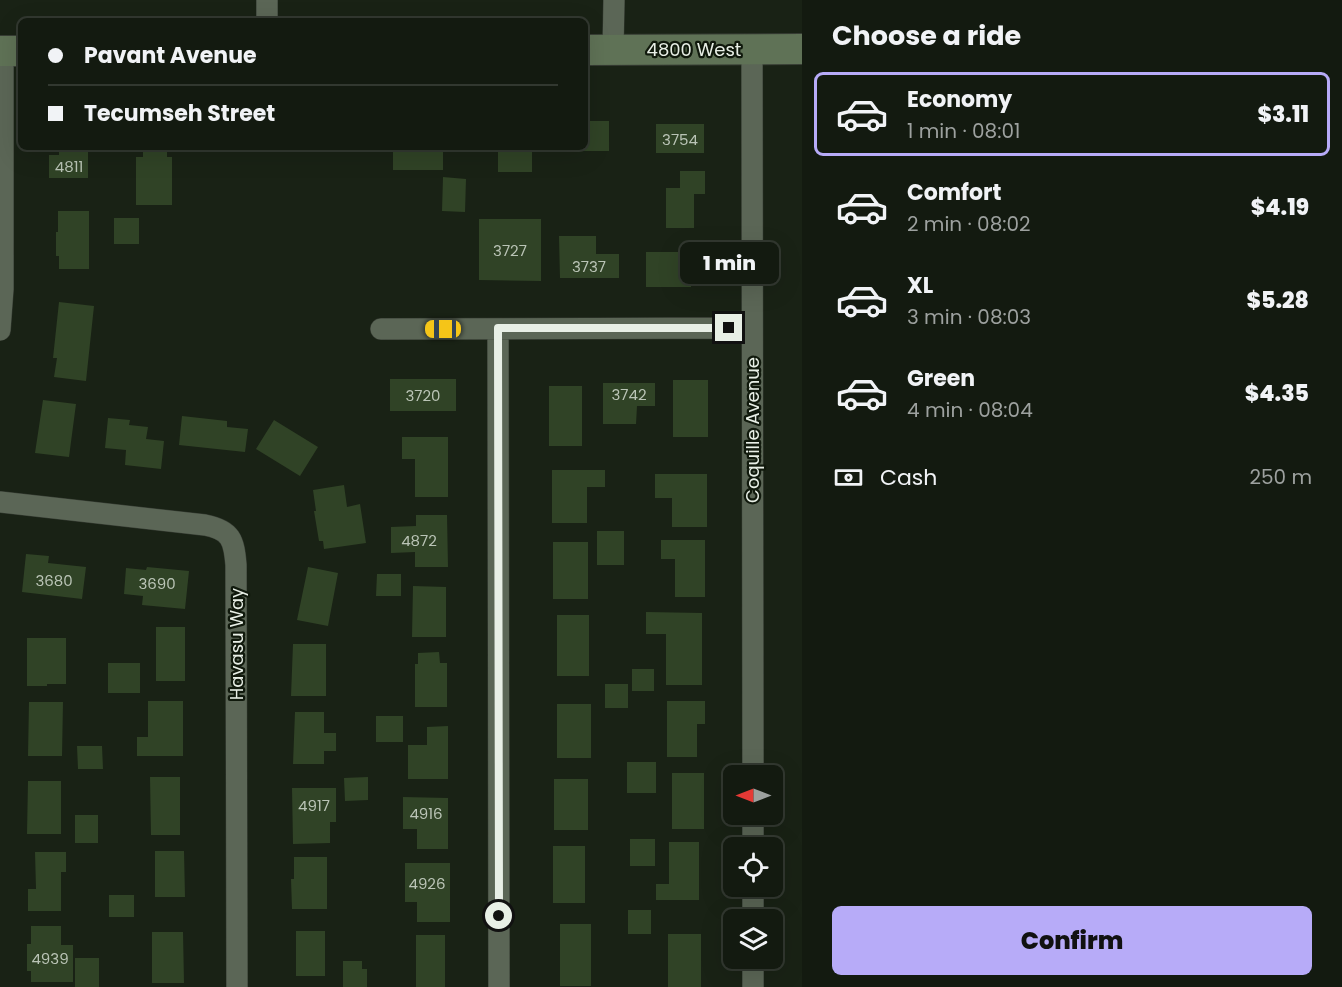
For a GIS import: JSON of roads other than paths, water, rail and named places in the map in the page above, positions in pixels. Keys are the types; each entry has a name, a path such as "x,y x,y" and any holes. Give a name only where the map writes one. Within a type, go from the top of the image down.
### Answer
{"main road":[{"name":"4800 West","path":"599,50 802,49"}],"street":[{"path":"267,0 267,18"},
{"path":"599,50 614,0"},
{"name":"Coquille Avenue","path":"752,49 753,765"},
{"path":"0,330 3,289 8,51"},
{"path":"498,328 499,987"},
{"path":"381,329 752,328"},
{"name":"Havasu Way","path":"0,502 205,525 228,534 233,543 236,565 237,987"},
{"path":"753,969 753,987"}]}
